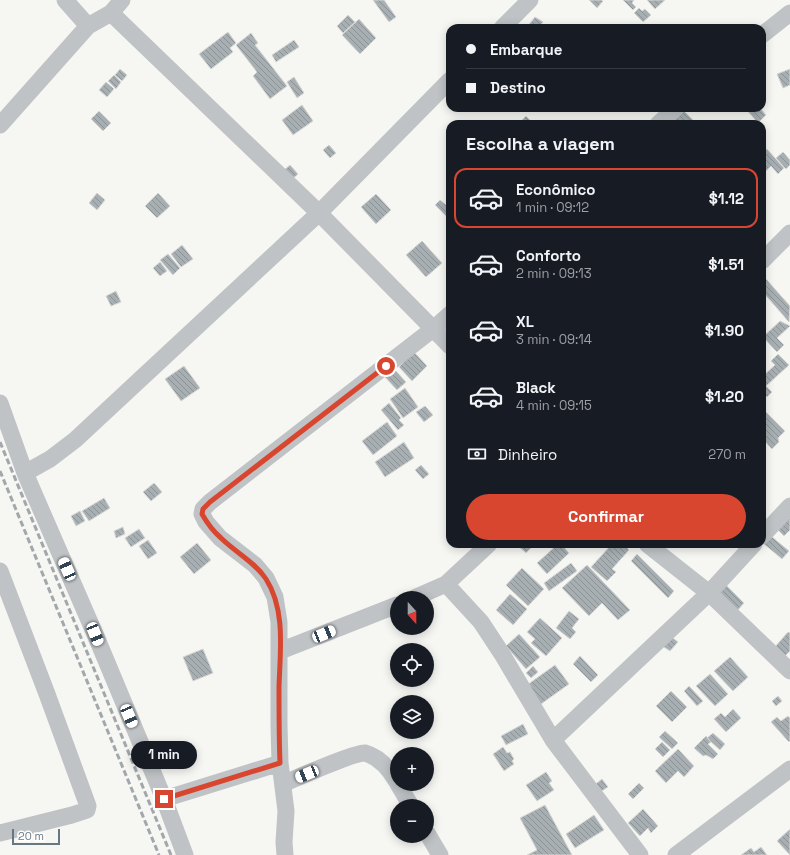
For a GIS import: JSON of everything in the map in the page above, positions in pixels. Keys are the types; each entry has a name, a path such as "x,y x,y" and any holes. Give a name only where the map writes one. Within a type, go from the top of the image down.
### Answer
{"street":[{"path":"65,0 88,26"},
{"path":"0,125 88,26 111,13 122,0"},
{"path":"506,24 530,0"},
{"path":"111,13 319,213 446,342"},
{"path":"766,32 790,13"},
{"path":"25,473 50,459 75,440 319,213 446,84"},
{"path":"662,120 672,112"},
{"path":"766,257 790,233"},
{"path":"285,855 284,842 286,811 280,763 279,725 279,622 275,597 266,578 255,566 220,538 206,522 202,514 203,509 210,502 434,329 446,318"},
{"path":"0,403 25,473 95,634 164,799 185,855"},
{"path":"766,532 790,506"},
{"path":"430,591 446,584 485,548"},
{"path":"652,548 709,593 790,671"},
{"path":"553,740 709,593 750,548"},
{"path":"0,571 88,806 87,810 72,815 0,833"},
{"path":"446,584 481,622 502,654 553,740 640,855"},
{"path":"280,652 390,608"},
{"path":"283,784 339,761 364,753 374,756 382,762 390,772"},
{"path":"164,799 280,763"},
{"path":"676,855 790,769"},
{"path":"433,843 440,855"}],"building":[{"path":"373,0 384,0 396,17 389,22"},
{"path":"589,0 601,0 603,1 597,8"},
{"path":"623,0 634,0 632,3 636,7 633,10"},
{"path":"647,0 665,0 655,9"},
{"path":"639,8 642,11 645,9 651,15 643,22 634,13"},
{"path":"348,15 355,22 343,33 337,26"},
{"path":"535,17 543,22 541,24 529,24"},
{"path":"359,19 376,38 360,54 342,35"},
{"path":"228,32 236,43 230,48 233,52 211,69 199,54"},
{"path":"251,33 258,43 255,45 287,86 270,99 253,76 257,72 236,45"},
{"path":"294,40 299,47 276,62 272,55"},
{"path":"120,69 127,75 122,81 115,75"},
{"path":"790,69 790,85 783,88 777,74"},
{"path":"114,75 121,82 116,89 108,81"},
{"path":"294,77 304,93 297,98 287,82"},
{"path":"106,82 114,89 107,97 99,90"},
{"path":"302,105 313,121 293,135 282,120"},
{"path":"99,111 111,123 103,131 91,119"},
{"path":"679,112 685,112 693,120 676,120 673,117"},
{"path":"748,112 763,112 766,115 761,120 755,120"},
{"path":"526,116 530,120 522,120"},
{"path":"329,145 336,153 330,158 323,150"},
{"path":"767,149 784,168 778,174 771,166 766,171"},
{"path":"783,152 790,160 790,165 786,169 776,158"},
{"path":"290,165 298,174 291,180 283,171"},
{"path":"97,193 105,200 97,210 89,203"},
{"path":"158,193 170,206 157,218 145,206"},
{"path":"376,194 391,210 376,224 361,207"},
{"path":"440,200 446,205 446,216 435,205"},
{"path":"422,241 442,263 426,277 406,255"},
{"path":"182,245 193,259 181,267 171,254"},
{"path":"168,254 180,268 173,275 160,260"},
{"path":"160,262 167,271 160,276 153,268"},
{"path":"766,279 790,306 789,322 766,296"},
{"path":"116,291 121,302 111,306 106,296"},
{"path":"780,321 790,326 777,338 784,345 777,352 766,340 766,334"},
{"path":"414,352 427,366 412,381 399,367"},
{"path":"778,354 789,365 766,386 766,373 775,365 771,361"},
{"path":"184,366 200,388 181,401 165,379"},
{"path":"393,368 406,382 397,390 384,376"},
{"path":"766,386 772,392 767,397 766,396"},
{"path":"405,388 418,407 403,418 390,399"},
{"path":"389,403 401,418 399,420 404,425 398,430 381,410"},
{"path":"425,406 433,415 424,422 416,412"},
{"path":"766,412 785,431 778,438 779,442 772,449 766,442"},
{"path":"387,422 397,436 373,455 362,441"},
{"path":"404,442 414,458 385,477 375,462"},
{"path":"421,465 429,474 423,479 415,470"},
{"path":"154,483 162,492 151,501 143,492"},
{"path":"104,498 110,508 89,521 82,511"},
{"path":"80,511 85,521 76,526 71,516"},
{"path":"790,517 790,530 784,536 778,530"},
{"path":"123,527 125,534 116,538 114,531"},
{"path":"139,529 145,538 131,547 125,538"},
{"path":"771,536 789,551 782,559 766,546 766,542"},
{"path":"148,540 157,553 148,559 139,546"},
{"path":"197,543 211,560 194,574 180,557"},
{"path":"520,548 531,548 526,553"},
{"path":"554,548 565,548 569,553 547,574 537,563"},
{"path":"608,548 627,548 629,550 612,569 616,572 607,581 591,567"},
{"path":"637,554 674,591 668,598 631,561"},
{"path":"571,563 577,571 549,591 544,583"},
{"path":"587,565 630,610 618,620 602,603 589,616 562,588"},
{"path":"522,568 544,589 528,606 506,585"},
{"path":"724,583 744,603 736,612 716,592"},
{"path":"510,594 527,609 513,625 496,610"},
{"path":"569,611 579,619 572,628 576,632 570,639 556,628"},
{"path":"540,618 562,638 546,656 531,643 535,639 527,632"},
{"path":"788,632 790,633 790,651 784,657 774,648"},
{"path":"519,634 540,657 526,669 506,646"},
{"path":"669,635 678,642 670,651 661,645"},
{"path":"203,649 213,673 193,681 183,657"},
{"path":"580,656 598,675 591,682 573,664"},
{"path":"730,657 748,677 733,691 714,671"},
{"path":"555,665 569,684 541,704 527,685"},
{"path":"533,666 538,672 531,678 526,673"},
{"path":"710,674 728,694 715,706 696,686"},
{"path":"689,686 703,701 697,706 684,691"},
{"path":"671,691 687,707 672,722 656,706"},
{"path":"778,696 782,701 776,706 772,701"},
{"path":"733,709 741,718 726,732 714,719 721,713 725,717"},
{"path":"788,716 790,718 789,742 771,722 777,717 781,721"},
{"path":"523,724 528,734 506,745 501,736"},
{"path":"665,731 678,743 672,749 659,737"},
{"path":"713,733 725,744 720,750 707,738"},
{"path":"706,736 711,742 708,744 718,754 713,759 706,755 703,756 694,748"},
{"path":"662,742 670,750 663,757 655,749"},
{"path":"503,747 507,753 510,752 514,759 512,761 514,764 504,771 493,754"},
{"path":"678,749 694,766 684,777 678,771 666,783 655,771"},
{"path":"546,772 552,781 549,783 554,790 537,801 526,785"},
{"path":"602,779 608,787 597,794 592,787"},
{"path":"639,783 644,788 633,799 628,794"},
{"path":"545,805 572,855 527,855 537,850 520,818"},
{"path":"643,809 658,826 651,833 648,828 640,836 628,823"},
{"path":"594,815 604,830 575,848 566,834"},
{"path":"790,829 790,855 777,841"},
{"path":"761,847 767,855 741,855 751,848 754,852"}],"railway":[{"path":"0,442 171,855"},
{"path":"0,471 159,855"}],"route":[{"path":"164,799 280,763 280,652 279,622 275,597 266,578 255,566 220,538 206,522 202,514 203,509 210,502 386,366"}]}
